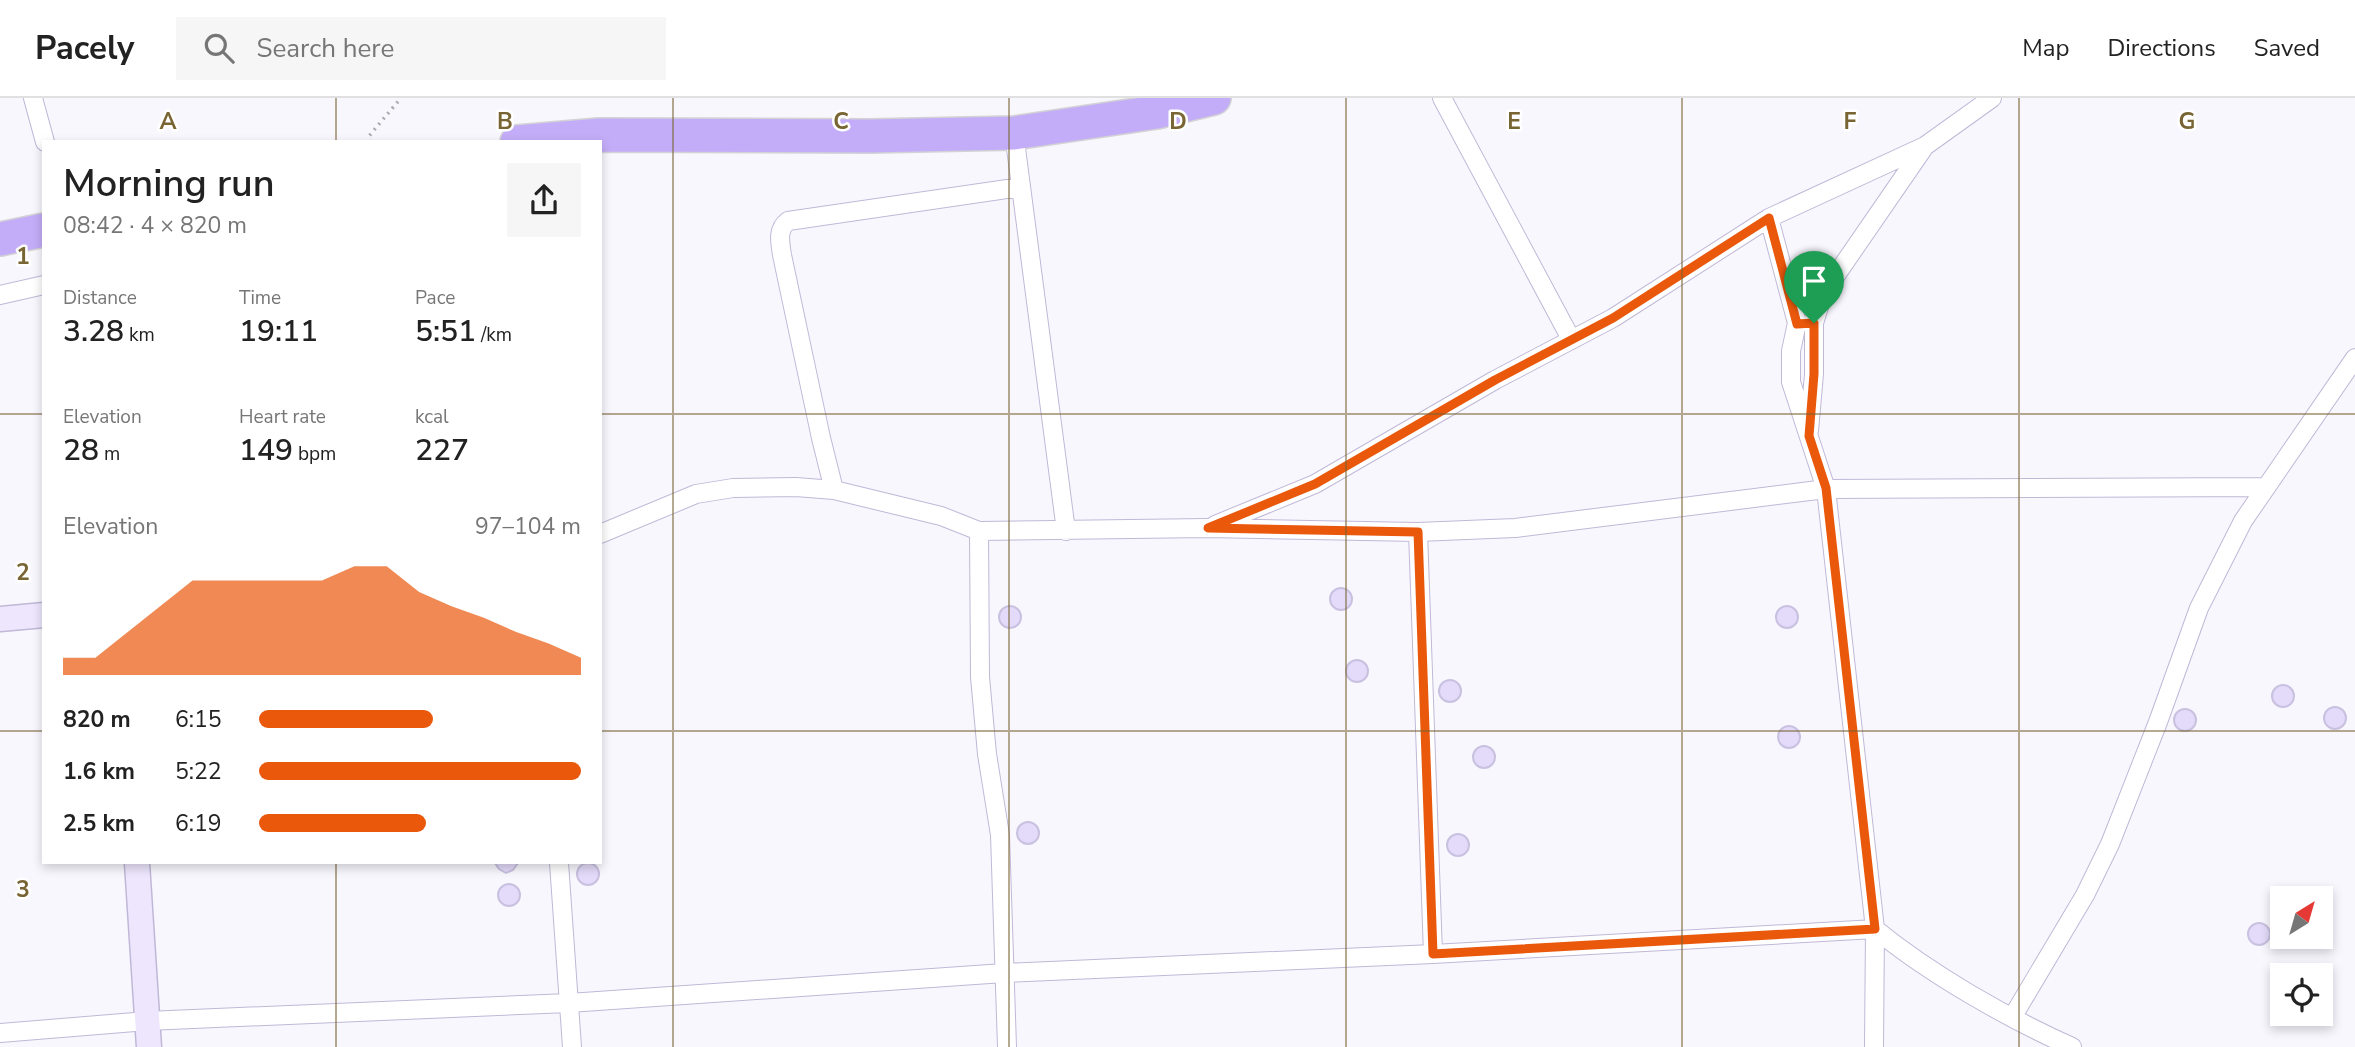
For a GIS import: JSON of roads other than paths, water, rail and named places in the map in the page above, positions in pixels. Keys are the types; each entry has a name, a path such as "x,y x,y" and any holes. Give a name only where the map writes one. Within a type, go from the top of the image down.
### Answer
{"highway":[{"path":"540,140 599,135 870,136 1014,133 1157,112 1214,98"},
{"path":"0,239 42,230"}],"street":[{"path":"33,98 44,140"},
{"path":"1443,98 1571,339"},
{"path":"1208,528 1315,484 1484,386 1613,318 1769,218 1925,146 1992,98"},
{"path":"1014,133 1066,531"},
{"path":"1874,1047 1875,929 1826,488 1796,402 1789,366 1806,323 1925,146"},
{"path":"834,490 780,245 782,227 788,221 1021,187"},
{"path":"1769,218 1806,323 1814,374 1809,436"},
{"path":"0,295 42,285"},
{"path":"2013,1016 2085,895 2124,807 2199,608 2243,521 2355,358"},
{"path":"602,533 696,494 733,488 796,487 834,490 940,516 979,531 1208,528 1418,532 1514,528 1826,488 2265,487"},
{"path":"979,531 980,677 987,754 1000,835 1007,1047"},
{"path":"1418,532 1433,954"},
{"path":"0,619 42,615"},
{"path":"137,864 149,1047"},
{"path":"559,864 572,1047"},
{"path":"0,1033 147,1021 569,1003 1004,974 1433,954 1875,929 1903,952 2072,1047"}]}
